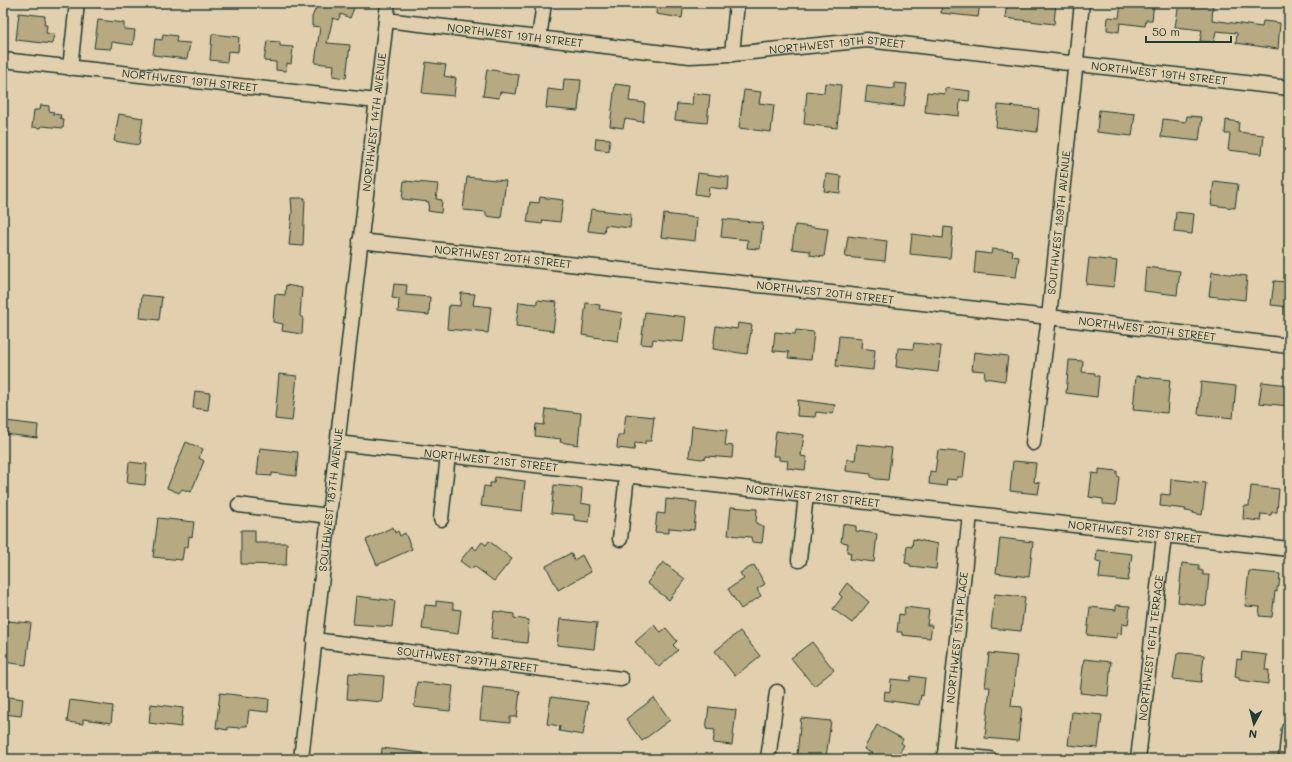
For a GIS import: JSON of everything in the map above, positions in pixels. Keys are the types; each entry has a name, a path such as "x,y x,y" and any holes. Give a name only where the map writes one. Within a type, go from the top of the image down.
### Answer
{"street":[{"path":"70,68 77,3"},
{"name":"NORTHWEST 14TH AVENUE","path":"360,241 388,3"},
{"path":"539,38 544,3"},
{"path":"732,54 737,3"},
{"name":"SOUTHWEST 189TH AVENUE","path":"1033,443 1049,317 1082,3"},
{"name":"NORTHWEST 19TH STREET","path":"386,20 690,56 732,54 867,40 1289,88"},
{"name":"NORTHWEST 19TH STREET","path":"3,60 376,101"},
{"name":"NORTHWEST 20TH STREET","path":"360,241 1049,317 1289,346"},
{"name":"SOUTHWEST 187TH AVENUE","path":"301,759 360,241"},
{"name":"NORTHWEST 21ST STREET","path":"337,443 1289,550"},
{"path":"441,519 448,455"},
{"path":"620,539 627,475"},
{"path":"799,560 806,496"},
{"path":"239,505 329,516"},
{"name":"NORTHWEST 15TH PLACE","path":"943,757 970,514"},
{"name":"NORTHWEST 16TH TERRACE","path":"1138,759 1164,536"},
{"name":"SOUTHWEST 297TH STREET","path":"314,640 621,679"},
{"path":"768,759 777,692"},
{"path":"1286,759 1289,728"},
{"path":"943,757 990,759"}],"building":[{"path":"318,3 356,3 350,18 341,14 338,20 333,18 327,43 350,45 346,78 333,76 334,65 315,63 320,27 312,26 312,17"},
{"path":"657,3 684,3 682,18 656,14"},
{"path":"942,3 980,3 978,17 941,13"},
{"path":"1007,3 1056,3 1054,24 1005,18"},
{"path":"1121,3 1154,3 1152,20 1146,20 1145,26 1120,23 1119,32 1107,30 1108,17 1119,18"},
{"path":"1179,3 1213,5 1212,20 1262,27 1263,21 1280,23 1278,49 1236,43 1237,33 1216,31 1214,42 1200,41 1202,30 1175,27"},
{"path":"19,13 45,16 44,25 47,25 46,33 54,34 52,44 16,40"},
{"path":"98,20 124,23 124,29 135,30 133,45 112,42 111,49 94,48"},
{"path":"163,34 177,36 176,42 190,43 187,59 153,55 155,39 162,40"},
{"path":"212,34 239,37 238,52 228,51 227,62 210,60"},
{"path":"267,41 280,42 280,46 293,47 291,64 287,63 286,71 276,70 276,62 264,61"},
{"path":"426,62 446,65 444,76 456,78 454,96 422,93"},
{"path":"487,69 519,75 516,94 500,92 499,98 483,96"},
{"path":"564,79 581,80 578,111 546,108 548,89 563,91"},
{"path":"825,83 841,85 837,128 804,124 807,91 824,93"},
{"path":"894,83 907,84 904,107 865,102 867,86 894,89"},
{"path":"615,84 631,86 629,101 645,103 643,122 625,119 623,128 610,126"},
{"path":"945,88 970,91 969,101 960,100 959,116 925,112 927,92 945,94"},
{"path":"744,90 761,92 759,103 774,105 771,132 739,128"},
{"path":"693,93 710,95 707,123 675,120 677,104 692,105"},
{"path":"41,105 49,106 49,111 54,112 53,114 61,115 60,118 64,119 63,128 42,126 41,128 32,127 34,110 40,110"},
{"path":"998,105 1039,109 1037,132 996,127"},
{"path":"1099,110 1135,114 1132,136 1097,132"},
{"path":"119,114 143,118 139,145 114,141"},
{"path":"1187,116 1202,117 1199,141 1161,137 1163,119 1186,122"},
{"path":"1226,120 1239,122 1238,132 1264,135 1262,154 1228,150 1230,134 1225,134"},
{"path":"596,138 610,139 609,151 595,149"},
{"path":"698,173 729,177 728,190 709,187 708,196 695,194"},
{"path":"826,174 841,176 840,193 824,191"},
{"path":"467,177 506,181 501,218 486,216 486,212 463,210"},
{"path":"404,181 438,184 436,199 442,200 441,213 428,211 429,202 402,199"},
{"path":"1214,181 1238,184 1235,208 1211,205"},
{"path":"540,197 563,200 560,222 543,220 542,224 527,222 530,202 539,203"},
{"path":"291,198 305,198 303,246 289,245 292,212"},
{"path":"591,209 631,214 630,228 605,225 604,233 588,231"},
{"path":"1176,212 1194,214 1192,234 1174,232"},
{"path":"664,214 697,218 695,241 661,237"},
{"path":"723,219 763,223 760,249 747,248 748,240 721,237"},
{"path":"795,225 828,229 824,257 810,255 810,251 792,249"},
{"path":"944,227 953,228 950,258 910,254 912,234 943,238"},
{"path":"848,236 887,241 885,261 845,257"},
{"path":"992,249 1013,251 1012,256 1019,257 1016,277 974,273 976,252 991,254"},
{"path":"1089,258 1117,261 1114,287 1086,284"},
{"path":"1146,267 1180,271 1177,295 1144,291"},
{"path":"1212,272 1247,276 1245,300 1209,296"},
{"path":"1274,281 1289,282 1289,307 1271,305"},
{"path":"394,284 407,285 406,295 430,297 429,315 398,312 399,299 392,298"},
{"path":"286,285 302,288 300,316 303,318 302,334 282,331 283,324 273,322 275,294 285,295"},
{"path":"461,293 475,294 473,305 491,307 488,333 447,329 449,305 460,306"},
{"path":"142,295 162,297 159,320 140,318"},
{"path":"537,300 557,302 553,331 516,326 519,302 537,304"},
{"path":"586,303 600,305 599,309 622,313 618,341 582,335"},
{"path":"645,312 686,317 683,342 653,339 652,345 641,344"},
{"path":"738,323 752,325 747,354 713,349 716,326 737,329"},
{"path":"796,330 814,332 811,360 788,358 789,352 773,351 775,332 795,334"},
{"path":"839,336 862,338 861,348 875,350 873,370 836,366"},
{"path":"914,343 941,346 938,372 896,367 898,348 913,349"},
{"path":"974,352 1008,356 1005,381 984,378 985,371 972,370"},
{"path":"1069,360 1083,361 1082,372 1095,373 1095,376 1099,376 1097,397 1066,393"},
{"path":"279,374 297,376 292,421 275,419"},
{"path":"1136,376 1170,380 1167,413 1133,410"},
{"path":"1201,382 1236,386 1233,418 1198,414"},
{"path":"1262,382 1289,385 1289,406 1259,403"},
{"path":"195,391 210,393 208,410 193,408"},
{"path":"798,400 835,405 833,414 816,412 815,417 797,416"},
{"path":"546,409 581,413 578,445 560,442 561,439 535,436 536,424 544,425"},
{"path":"626,414 654,417 651,441 645,441 645,444 635,443 634,450 617,448 618,435 623,435"},
{"path":"6,421 38,425 37,438 5,434"},
{"path":"692,426 727,430 725,445 733,446 732,458 706,456 706,458 701,459 689,457"},
{"path":"776,431 804,435 801,456 807,457 805,470 787,468 788,461 779,460 779,456 773,456"},
{"path":"186,442 203,449 199,458 204,461 191,492 182,489 179,493 167,488"},
{"path":"857,444 892,448 888,480 876,479 871,477 871,474 846,471 847,459 855,460"},
{"path":"260,448 298,452 296,476 272,473 272,476 257,475"},
{"path":"938,450 966,453 963,477 957,477 957,480 947,479 946,486 929,484 930,471 935,472"},
{"path":"1013,461 1036,463 1034,482 1040,483 1038,494 1010,491"},
{"path":"129,462 147,464 145,485 127,483"},
{"path":"1099,469 1117,471 1117,476 1119,477 1116,505 1103,504 1103,499 1089,497 1092,473 1099,474"},
{"path":"495,477 525,481 522,511 481,506 484,486 490,487 490,483 494,483"},
{"path":"1171,479 1206,483 1202,515 1185,511 1186,509 1160,506 1161,494 1170,495"},
{"path":"554,485 582,488 581,503 591,505 589,522 574,520 574,515 551,513"},
{"path":"1251,486 1279,489 1277,512 1272,512 1271,515 1261,514 1260,521 1243,519 1244,506 1249,506"},
{"path":"666,499 697,502 694,530 669,528 669,533 655,532 657,513 665,514"},
{"path":"731,507 757,509 756,523 764,527 762,543 752,542 751,537 728,535"},
{"path":"158,518 194,522 192,537 189,536 188,547 184,547 182,560 153,557"},
{"path":"843,524 856,526 856,531 877,534 874,562 850,559 851,553 847,552 848,543 841,542"},
{"path":"393,527 395,533 398,531 400,536 405,533 412,549 377,565 366,540"},
{"path":"241,530 255,530 255,543 287,543 286,565 241,564"},
{"path":"1000,538 1033,542 1029,577 996,573"},
{"path":"913,539 938,544 936,569 910,566 910,564 905,563 907,546 912,547"},
{"path":"489,541 512,559 494,581 474,566 471,569 460,561 472,546 476,550 482,542 486,545"},
{"path":"1097,550 1132,554 1128,581 1099,578 1101,562 1096,561"},
{"path":"571,553 574,560 582,555 591,572 558,590 546,566"},
{"path":"663,562 685,579 669,600 647,583"},
{"path":"1182,563 1199,565 1199,570 1203,571 1203,575 1209,575 1206,606 1178,602"},
{"path":"754,565 765,584 757,589 761,596 741,609 728,589 744,579 740,573"},
{"path":"1249,571 1280,574 1279,587 1277,587 1277,592 1275,591 1272,617 1259,616 1260,607 1245,606"},
{"path":"847,583 869,602 852,623 833,609 842,597 839,594"},
{"path":"995,594 1025,597 1021,631 991,628"},
{"path":"356,596 395,601 392,627 353,624"},
{"path":"436,601 453,603 453,609 461,610 458,634 422,629 425,605 436,606"},
{"path":"1116,605 1130,606 1128,625 1122,624 1121,634 1117,633 1117,638 1087,635 1090,607 1116,610"},
{"path":"905,607 929,610 927,625 932,625 930,638 902,635 902,632 897,632 899,614 904,615"},
{"path":"494,611 514,614 514,618 529,620 527,643 491,639"},
{"path":"560,619 597,623 594,649 557,645"},
{"path":"7,621 31,623 26,665 3,662"},
{"path":"654,625 661,632 666,628 677,641 673,645 678,650 659,667 635,642"},
{"path":"740,631 760,656 735,676 715,651"},
{"path":"812,642 834,670 814,686 791,658"},
{"path":"1242,652 1267,655 1265,670 1269,670 1268,684 1239,680 1239,678 1235,677 1237,659 1241,660"},
{"path":"989,653 1017,656 1011,706 1022,707 1018,741 985,738 990,687 985,687"},
{"path":"1177,654 1204,655 1201,682 1173,679"},
{"path":"1084,659 1111,662 1108,696 1080,693"},
{"path":"349,673 384,676 382,702 347,699"},
{"path":"911,676 925,678 923,696 921,695 919,705 884,700 885,691 890,692 891,679 910,681"},
{"path":"417,682 453,686 450,711 414,707"},
{"path":"483,687 520,691 517,717 510,717 510,723 480,720"},
{"path":"220,693 269,699 268,712 249,710 247,726 241,726 240,728 228,727 228,730 216,728"},
{"path":"3,696 23,699 21,716 3,714"},
{"path":"551,697 588,702 583,735 559,731 560,726 547,724"},
{"path":"654,698 670,720 642,741 626,719"},
{"path":"70,700 113,706 111,723 83,719 83,724 67,722"},
{"path":"151,704 183,708 181,727 149,723"},
{"path":"709,707 736,710 732,745 713,743 715,730 706,729"},
{"path":"1072,712 1102,715 1098,748 1068,745"},
{"path":"801,718 831,721 826,757 797,754"},
{"path":"877,725 903,739 901,743 904,745 896,759 882,759 864,749"},
{"path":"382,748 423,753 423,759 381,759"}]}
